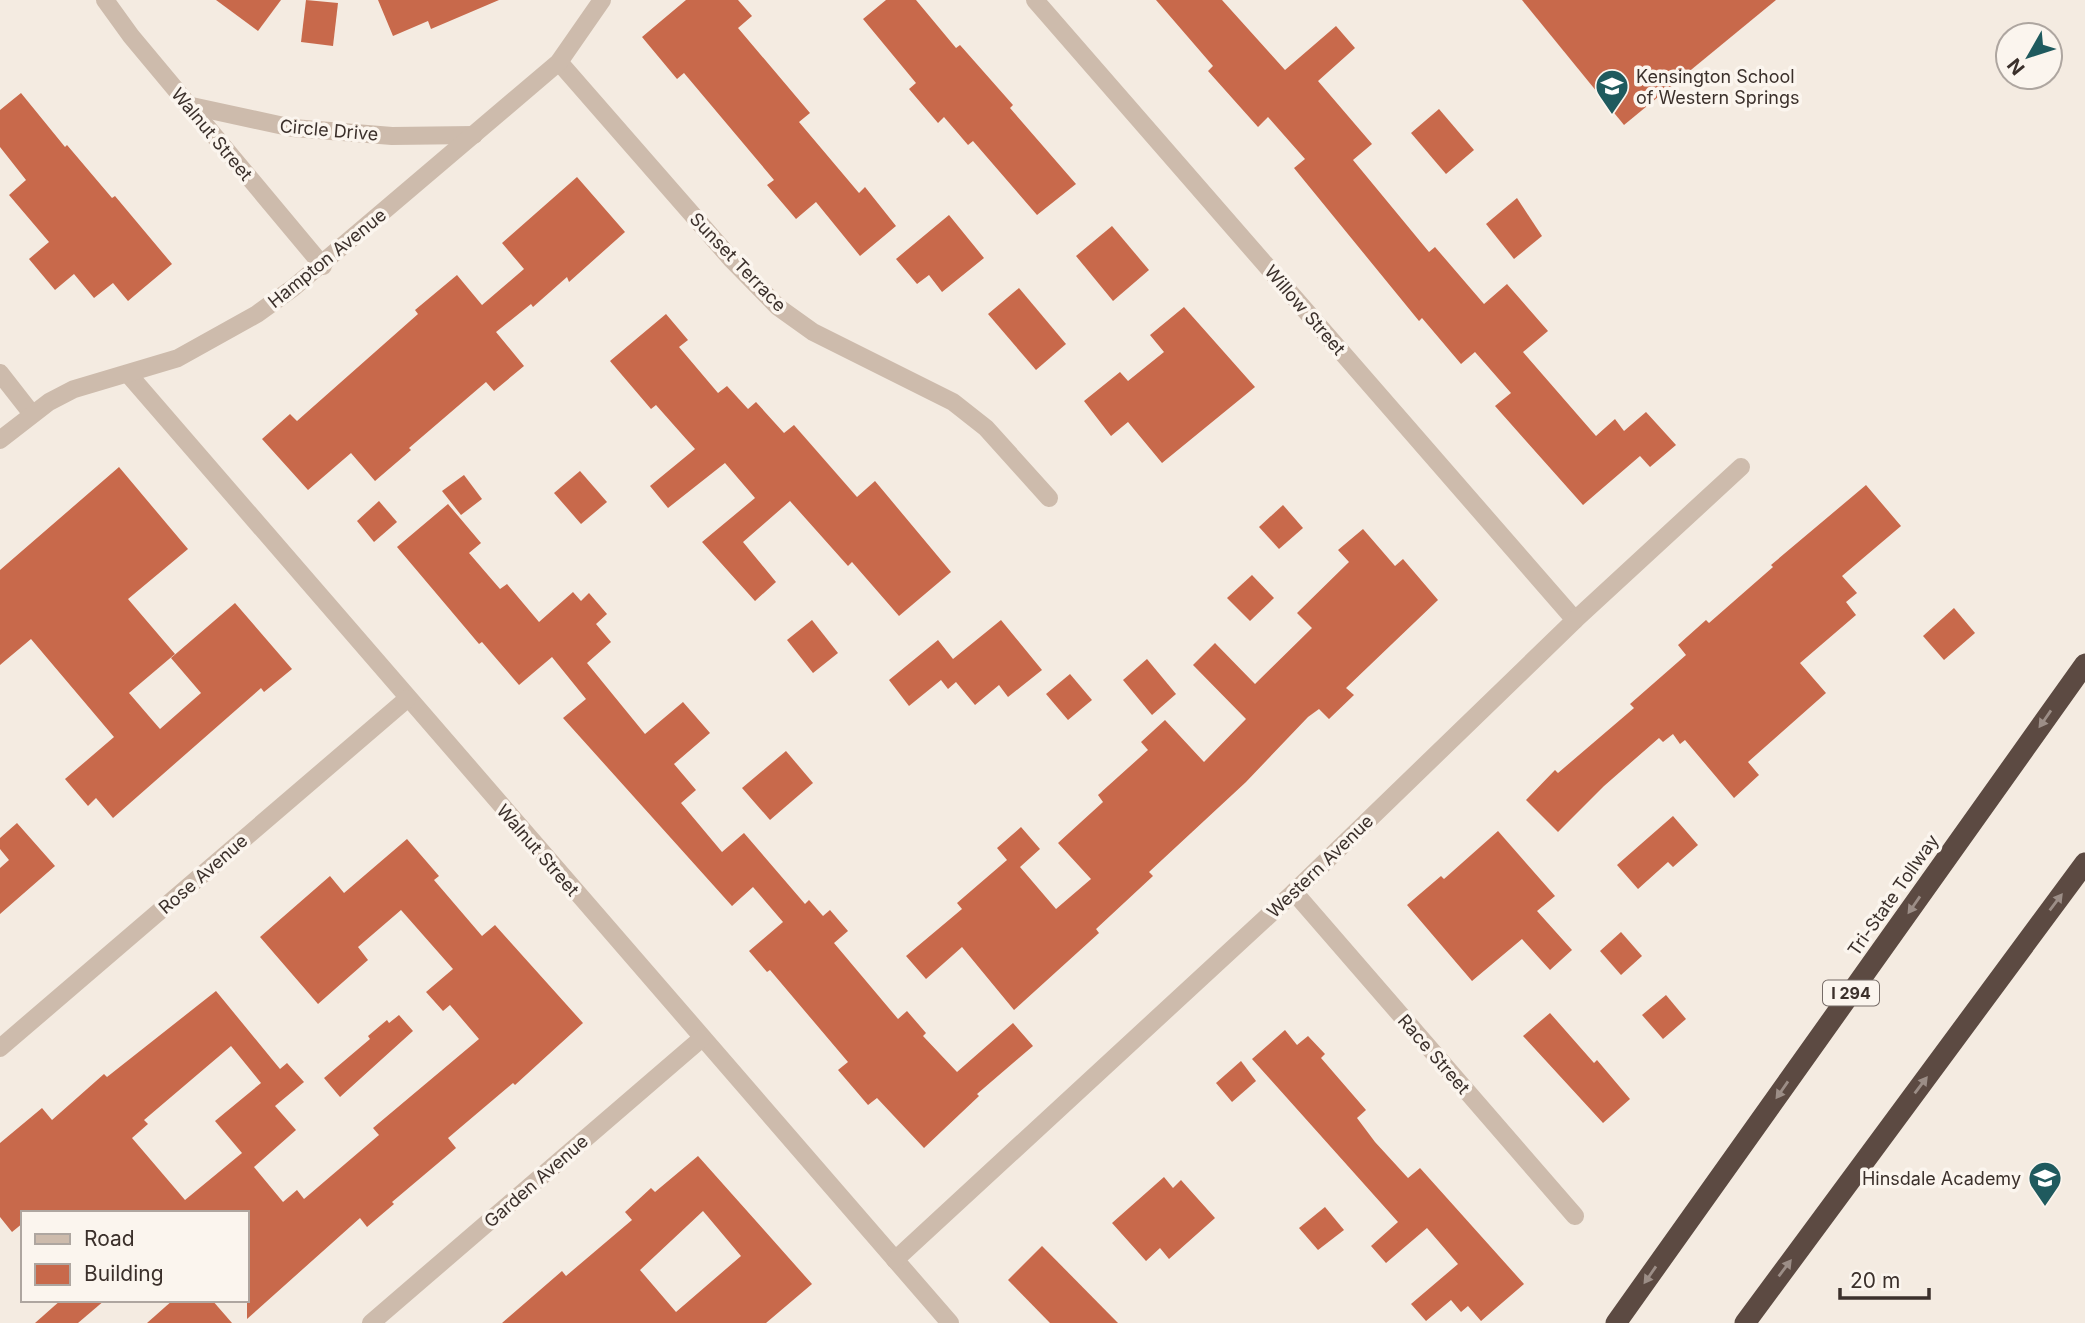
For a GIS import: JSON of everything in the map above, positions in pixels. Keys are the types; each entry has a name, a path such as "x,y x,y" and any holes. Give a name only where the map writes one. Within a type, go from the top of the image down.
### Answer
{"highway":[{"name":"Tri-State Tollway","path":"1616,1323 2085,664"},
{"path":"1745,1323 2085,863"}],"street":[{"name":"Walnut Street","path":"105,0 187,104 323,266"},
{"name":"Hampton Avenue","path":"0,440 32,414 74,389 129,375 178,358 211,341 257,314 323,266 559,62 601,0"},
{"name":"Willow Street","path":"1035,0 1575,620"},
{"name":"Sunset Terrace","path":"559,62 732,260 778,307 813,332 953,402 986,429 1049,498"},
{"name":"Circle Drive","path":"187,104 255,122 293,128 392,136 474,135"},
{"path":"0,373 32,414"},
{"name":"Walnut Street","path":"129,375 701,1039 950,1323"},
{"name":"Western Avenue","path":"895,1261 1294,892 1575,620 1741,467"},
{"name":"Rose Avenue","path":"0,1048 407,699"},
{"name":"Race Street","path":"1294,892 1575,1216"},
{"name":"Garden Avenue","path":"371,1323 701,1039"}],"building":[{"path":"216,0 281,0 258,31"},
{"path":"306,0 338,3 333,46 301,42"},
{"path":"378,0 499,0 431,29 428,21 393,36"},
{"path":"686,0 738,0 752,16 738,28 810,113 799,122 859,193 865,187 896,226 860,256 816,202 796,219 767,185 774,180 684,73 677,79 642,37"},
{"path":"886,0 916,0 956,48 960,45 1013,105 1010,108 1076,184 1037,215 973,141 968,145 944,117 938,123 909,89 916,83 863,19"},
{"path":"1156,0 1222,0 1285,70 1336,26 1355,48 1318,81 1372,144 1353,160 1429,252 1435,247 1484,304 1507,284 1548,331 1523,352 1596,436 1615,419 1624,431 1646,412 1676,445 1650,467 1640,456 1583,505 1495,406 1511,393 1475,352 1461,364 1422,318 1419,321 1294,168 1305,159 1268,117 1258,127 1208,71 1213,66"},
{"path":"1522,0 1776,0 1624,125"},
{"path":"21,93 65,147 67,145 112,198 115,196 172,264 128,301 113,283 94,298 74,274 55,290 29,259 49,242 9,195 26,180 0,147 0,110"},
{"path":"1439,109 1474,150 1446,174 1411,133"},
{"path":"577,177 625,232 569,282 567,277 533,307 531,304 496,332 524,366 494,391 486,382 375,481 351,453 308,490 262,439 290,414 297,421 418,314 415,310 457,275 482,305 524,269 502,243"},
{"path":"1517,198 1542,236 1514,259 1486,224"},
{"path":"949,215 984,258 942,292 929,275 917,284 896,259"},
{"path":"1112,226 1149,270 1113,301 1076,256"},
{"path":"1019,288 1066,344 1036,370 988,314"},
{"path":"1184,307 1255,387 1162,463 1128,422 1111,436 1084,401 1120,372 1128,381 1164,352 1150,335"},
{"path":"666,314 688,340 679,347 718,393 727,386 748,409 756,402 784,433 794,425 857,497 875,481 951,572 899,616 852,562 848,566 790,501 743,542 776,582 755,601 702,542 755,498 725,463 668,508 650,486 695,449 656,405 651,409 610,361"},
{"path":"119,467 188,549 128,599 175,654 129,693 160,729 201,693 171,658 235,603 292,669 264,692 261,688 113,818 96,798 88,806 65,779 114,737 31,639 0,665 0,570"},
{"path":"580,471 607,502 581,524 554,493"},
{"path":"464,475 482,499 461,515 442,491"},
{"path":"1866,485 1901,526 1842,576 1857,593 1846,602 1856,615 1800,663 1826,693 1748,762 1759,775 1734,798 1685,740 1680,744 1673,734 1663,742 1659,738 1604,786 1558,832 1526,800 1555,770 1558,773 1634,708 1630,704 1686,655 1678,645 1706,620 1709,623 1773,567 1771,565"},
{"path":"379,501 397,522 374,542 357,521"},
{"path":"448,504 481,543 469,553 500,589 507,584 539,622 573,592 581,601 589,593 607,614 596,624 611,642 587,663 645,734 683,702 710,733 674,764 696,790 681,803 722,852 744,833 805,904 809,900 823,916 830,910 848,931 834,943 898,1019 907,1011 926,1033 923,1036 957,1072 1013,1023 1033,1046 977,1094 979,1096 924,1148 877,1098 868,1105 838,1070 848,1062 770,970 767,972 749,951 783,922 753,887 732,906 563,718 586,699 552,657 519,685 482,642 479,644 397,547"},
{"path":"1283,505 1303,528 1279,549 1259,527"},
{"path":"1363,529 1395,566 1403,559 1438,600 1346,688 1354,695 1329,719 1319,709 1308,717 1246,782 1149,872 1153,876 1096,929 1099,933 1014,1010 962,947 926,979 906,956 962,909 957,903 1007,860 997,848 1021,827 1040,849 1020,867 1056,909 1091,879 1058,843 1103,802 1098,795 1148,750 1141,742 1165,720 1204,762 1246,719 1193,665 1215,643 1255,684 1312,628 1297,613 1349,562 1338,550"},
{"path":"1252,575 1274,598 1250,621 1227,598"},
{"path":"1954,608 1975,633 1944,660 1923,636"},
{"path":"812,620 838,653 813,673 787,640"},
{"path":"1001,620 1042,670 1008,697 999,685 975,705 956,682 948,689 941,680 909,706 889,680 938,640 953,659"},
{"path":"1147,659 1176,694 1152,715 1123,680"},
{"path":"1070,674 1092,700 1068,720 1046,694"},
{"path":"786,751 813,783 770,820 742,788"},
{"path":"1673,816 1698,845 1673,867 1668,862 1638,889 1617,865"},
{"path":"17,823 55,866 0,914 0,868 9,860 0,849 0,838"},
{"path":"1498,831 1555,896 1537,911 1572,950 1550,970 1522,939 1472,981 1407,905 1441,876 1444,879"},
{"path":"407,839 439,876 434,880 482,936 495,925 583,1023 515,1085 513,1083 448,1138 456,1148 392,1202 394,1204 367,1227 360,1218 247,1319 248,1211 21,1211 21,1225 12,1232 0,1217 0,1143 42,1108 52,1120 104,1074 107,1077 216,991 280,1069 287,1063 304,1082 275,1106 296,1130 254,1167 283,1202 297,1190 304,1199 379,1135 373,1128 479,1039 450,1005 443,1011 426,992 453,969 401,910 358,947 368,960 318,1004 260,937 330,876 344,893","holes":["231,1046 261,1083 215,1121 242,1153 185,1200 132,1138 148,1124 144,1120"]},
{"path":"1621,932 1642,956 1621,975 1600,951"},
{"path":"1666,995 1686,1019 1663,1039 1642,1015"},
{"path":"1550,1013 1594,1063 1597,1060 1630,1099 1603,1123 1523,1036"},
{"path":"399,1015 413,1031 340,1097 324,1078 370,1039 368,1036 387,1020 389,1023"},
{"path":"1285,1030 1297,1045 1308,1036 1325,1054 1321,1058 1366,1110 1357,1118 1375,1142 1408,1178 1420,1168 1524,1284 1481,1321 1468,1306 1461,1312 1451,1300 1426,1321 1411,1304 1458,1264 1427,1228 1386,1263 1371,1246 1398,1222 1252,1059"},
{"path":"1241,1061 1256,1081 1232,1102 1216,1083"},
{"path":"698,1156 812,1284 766,1323 502,1323 562,1271 566,1276 632,1220 625,1212 651,1188 655,1192","holes":["703,1211 741,1256 676,1312 640,1270"]},
{"path":"1164,1177 1173,1188 1181,1180 1215,1218 1169,1259 1160,1248 1146,1261 1112,1223"},
{"path":"1325,1207 1344,1230 1318,1250 1299,1228"},
{"path":"1042,1246 1118,1323 1050,1323 1008,1280"},
{"path":"59,1302 103,1302 78,1323 35,1323"},
{"path":"171,1302 214,1302 232,1323 147,1323"}],"place":[{"name":"Kensington School of Western Springs","path":"1612,116"},
{"name":"Hinsdale Academy","path":"2045,1208"}]}
